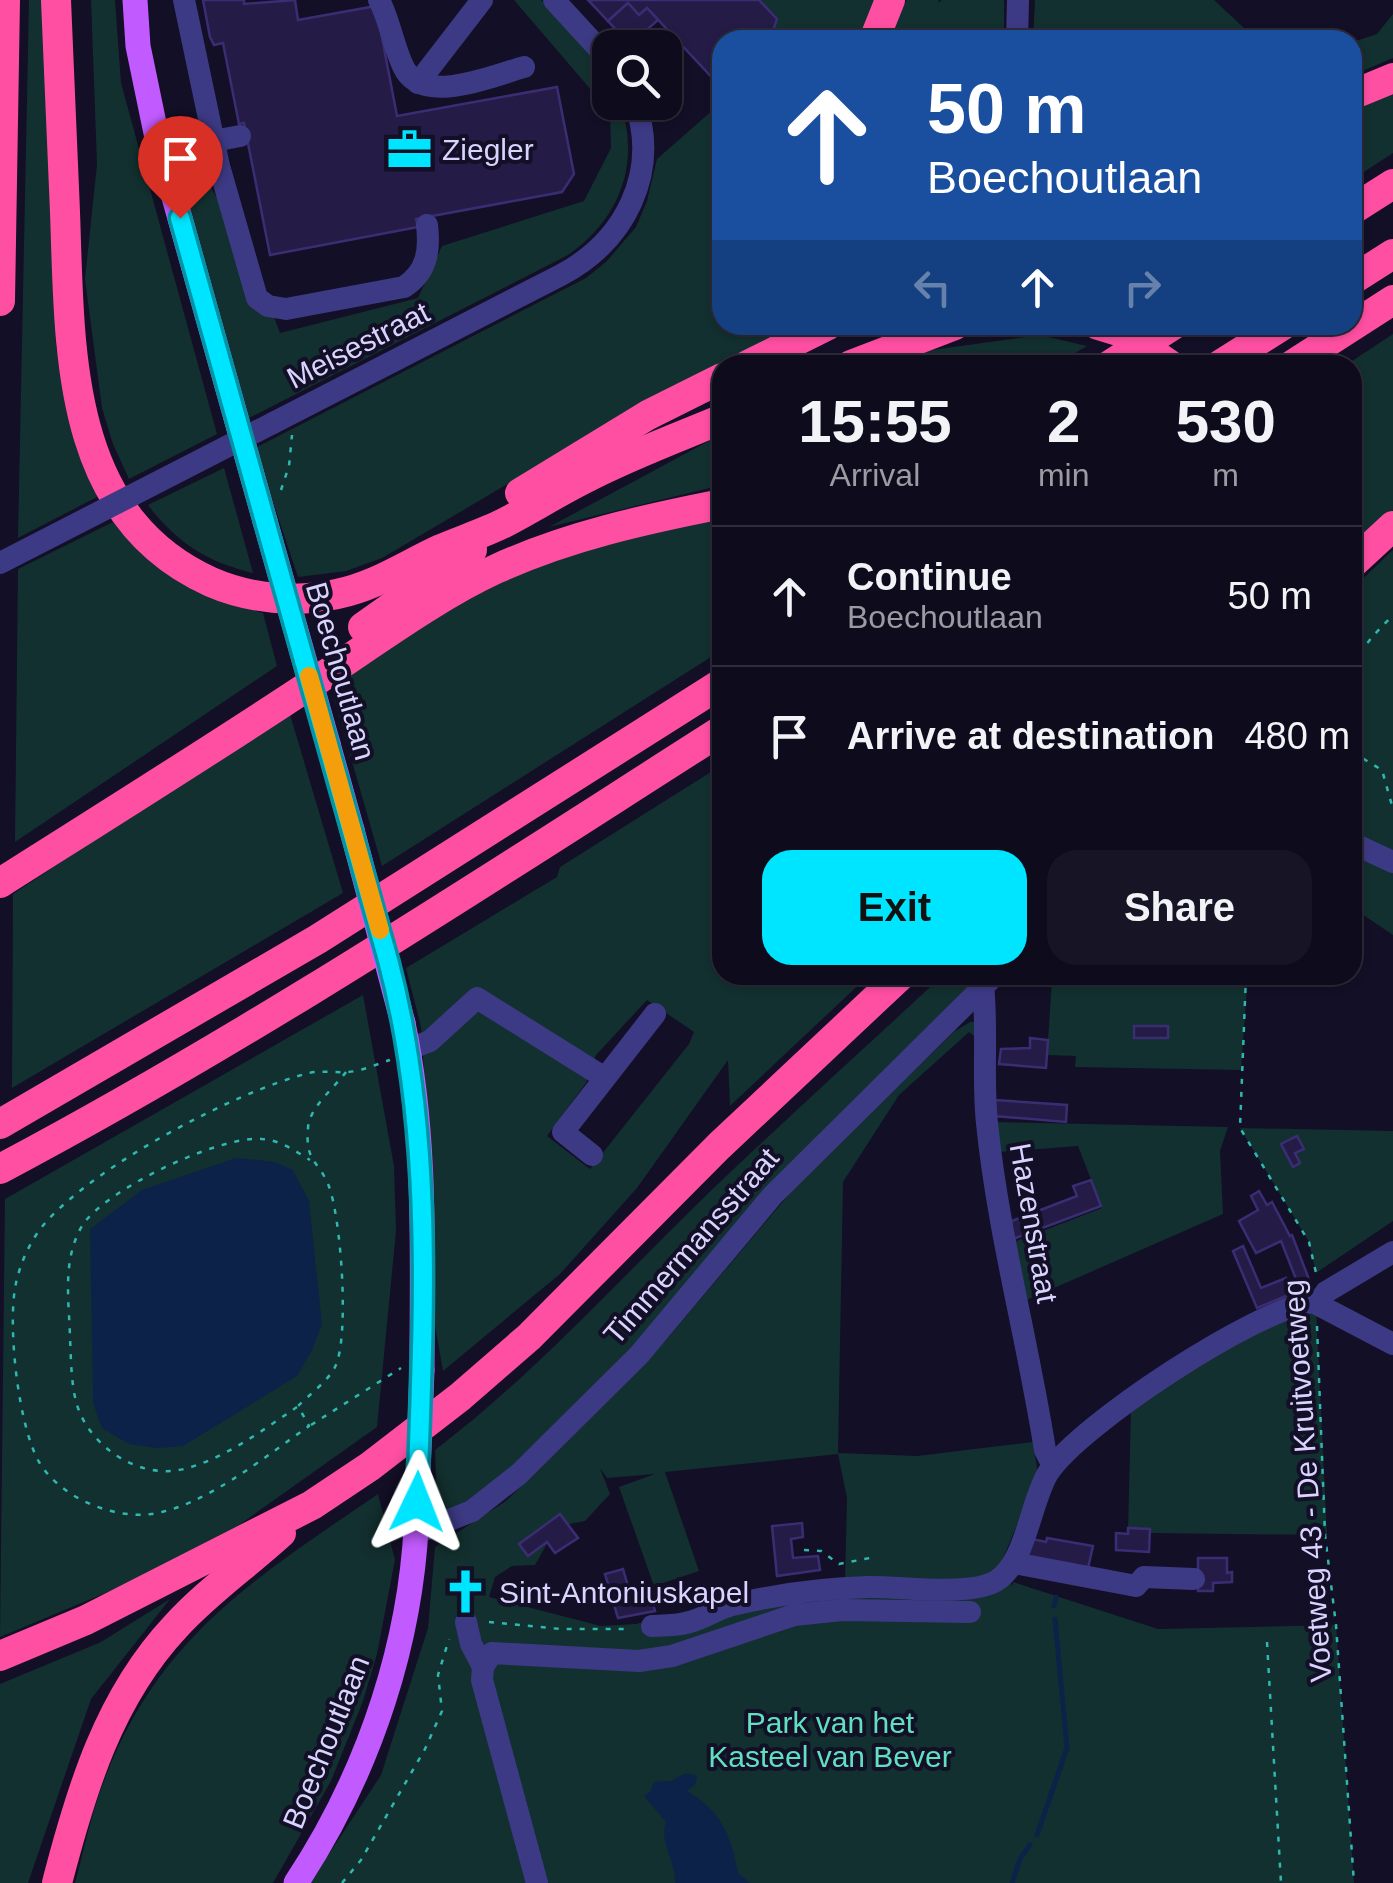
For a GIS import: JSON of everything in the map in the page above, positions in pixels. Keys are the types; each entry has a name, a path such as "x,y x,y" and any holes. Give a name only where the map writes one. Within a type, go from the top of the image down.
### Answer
{"highway":[{"path":"0,302 6,0"},
{"path":"56,0 72,361 88,438 106,482 144,536 168,558 225,588 283,598 338,594 372,584 503,524 593,474 712,423"},
{"path":"878,30 890,0"},
{"path":"1362,91 1393,78"},
{"path":"1362,204 1393,184"},
{"path":"1362,274 1393,254"},
{"path":"1362,320 1393,300"},
{"path":"768,355 808,335"},
{"path":"878,355 929,335"},
{"path":"1125,335 1155,355"},
{"path":"1126,355 1157,335"},
{"path":"1237,355 1267,335"},
{"path":"1308,355 1339,335"},
{"path":"440,550 533,484 648,415 712,383"},
{"path":"0,883 494,570 593,534 712,506"},
{"path":"106,814 156,770 461,559 503,524"},
{"path":"1362,555 1393,526"},
{"path":"0,1124 301,950 712,689"},
{"path":"0,1169 254,1022 712,736"},
{"path":"56,1883 97,1752 132,1684 173,1628 312,1505 384,1456 529,1338 719,1146 891,985"},
{"path":"0,1656 86,1620 312,1505"}],"main road":[{"name":"Boechoutlaan","path":"135,0 141,65 161,151 352,830 403,1023 400,1055 418,1114 423,1203 413,1368 417,1533 401,1639 383,1702 338,1809 296,1883"}],"street":[{"path":"184,0 214,141 257,298 268,306 286,309 404,287 418,275 427,259 427,225"},
{"path":"379,0 404,70 418,83 444,87 524,68"},
{"path":"418,83 482,0"},
{"path":"554,0 592,41"},
{"path":"1017,30 1018,0"},
{"name":"Meisestraat","path":"0,564 597,252 624,220 638,190 643,135 639,120"},
{"path":"161,151 240,136"},
{"path":"1362,848 1393,862"},
{"name":"Timmermansstraat","path":"417,1533 472,1511 519,1474 638,1355 772,1195 984,985"},
{"name":"Hazenstraat","path":"989,985 986,1101 991,1156 1045,1450 1053,1466"},
{"path":"400,1055 430,1041 477,998 606,1078"},
{"path":"592,1155 563,1132 655,1014"},
{"path":"1318,1303 1326,1292 1393,1252"},
{"path":"652,1626 688,1623 730,1605 848,1588 977,1588 995,1582 1014,1563 1053,1466 1131,1398 1268,1315 1301,1303 1318,1303 1393,1344"},
{"path":"1014,1563 1136,1586 1144,1576 1194,1579"},
{"path":"482,1667 492,1653 611,1661 672,1656 794,1615 842,1610 970,1612"},
{"path":"466,1622 482,1667 506,1777 537,1883"}],"path":[{"path":"264,518 290,466 282,418"},
{"path":"1362,650 1393,615"},
{"path":"1362,758 1382,770 1393,809"},
{"name":"Voetweg 43 - De Kruitvoetweg","path":"1246,985 1240,1128 1309,1242 1318,1278 1326,1535 1354,1883"},
{"path":"400,1055 346,1072 311,1073 265,1088 203,1114 90,1184 43,1225 30,1246 15,1288 16,1386 25,1426 40,1464 64,1488 94,1507 149,1515 212,1491 310,1426 413,1368"},
{"path":"310,1160 308,1124 321,1101 346,1072"},
{"path":"261,1138 280,1143 310,1160 327,1181 338,1217 342,1334 335,1368 298,1406 242,1442 182,1470 152,1471 108,1450 84,1425 75,1401 68,1261 84,1223 141,1182 218,1144 261,1138"},
{"path":"298,1406 310,1426"},
{"path":"804,1550 821,1551 838,1564 875,1557"},
{"path":"342,1883 361,1860 442,1712 438,1676 451,1630 466,1622 619,1631 652,1626"},
{"path":"1266,1642 1281,1883"}],"green space":[{"path":"29,0 45,0 56,346 71,423 97,497 18,538"},
{"path":"91,0 115,0 121,83 217,434 129,479 102,408 85,279 97,164"},
{"path":"514,0 541,0 586,46 592,54 592,91"},
{"path":"759,0 878,0 868,30 773,30 777,19"},
{"path":"907,0 1004,0 1004,30 891,30"},
{"path":"1035,0 1214,0 1246,30 1034,30"},
{"path":"1393,14 1393,58 1362,71 1362,39 1377,34"},
{"path":"1393,91 1393,153 1362,173 1362,105"},
{"path":"712,111 712,335 775,335 737,355 712,355 712,368 640,406 382,558 346,571 298,577 255,448 586,278 607,261 636,227 657,159"},
{"path":"610,120 625,120 628,147 621,188 601,224 568,255 245,420 182,195 182,166 197,158 207,165 199,167 252,258 280,333 418,298 442,246 584,201 611,148"},
{"path":"1393,334 1393,510 1362,539 1362,355"},
{"path":"1040,335 1087,346 1072,355 911,355"},
{"path":"712,439 712,487 549,527"},
{"path":"224,468 253,573 194,549 148,505"},
{"path":"712,519 712,656 382,866 331,688 481,593 546,562 633,536"},
{"path":"113,522 147,556 180,581 263,613 277,666 15,842 18,569"},
{"path":"1393,550 1393,854 1362,840 1362,579"},
{"path":"289,711 343,893 12,1088 13,894"},
{"path":"712,771 712,985 858,985 730,1106 728,1060 637,1188 560,1274 443,1371 434,1320 432,1184 421,1027 406,968 557,877 560,867","holes":["647,1000 694,1032 689,1044 590,1169 547,1136 586,1083 596,1055"]},
{"path":"1362,855 1393,869 1393,935 1362,914"},
{"path":"932,985 972,985 595,1387 475,1501 445,1511 437,1506 435,1450 525,1374 732,1170"},
{"path":"1052,985 1247,985 1241,1070 1075,1067 1076,1056 1047,1055"},
{"path":"363,995 394,1166 396,1231 377,1427 239,1525 127,1584 0,1637 5,1199"},
{"name":"Park van het Kasteel van Bever","path":"976,1022 980,1041 969,1032 899,1095 843,1182 838,1453 917,1456 1033,1442 1038,1474 997,1573 1011,1581 1011,1587 1013,1582 1158,1629 1336,1625 1354,1883 310,1883 381,1775 428,1628 435,1547 506,1501 540,1468 666,1340 807,1173 955,1031","holes":["838,1454 847,1498 845,1581 717,1603 636,1624 601,1626 489,1597 495,1577 512,1566 535,1565 549,1540 564,1525 585,1521 610,1494 600,1468 607,1478 655,1474 619,1487 654,1586 699,1571 665,1472"]},
{"path":"994,1122 1228,1127 1220,1151 1223,1214 1022,1302 1014,1242 1102,1208 1078,1146 999,1152"},
{"path":"1240,1128 1393,1131 1393,1221 1316,1273 1309,1242"},
{"path":"1316,1310 1327,1535 1150,1533 1150,1529 1128,1529 1131,1409 1220,1352"},
{"path":"378,1494 395,1560 377,1654 331,1781 273,1883 75,1883 95,1806 121,1742 147,1696 177,1655 248,1587"},
{"path":"170,1599 91,1699 28,1883 0,1883 0,1684 101,1642"}],"water":[{"path":"236,1158 275,1162 293,1170 309,1201 322,1324 297,1376 183,1446 129,1444 102,1428 93,1403 90,1229 142,1190"},
{"path":"686,1773 697,1776 696,1784 687,1791 717,1816 728,1836 738,1873 750,1883 675,1883 665,1838 666,1822 644,1796 654,1782 671,1781"}],"building":[{"name":"Ziegler","path":"203,0 244,0 244,4 295,0 298,20 376,6 397,116 557,87 574,174 562,192 416,219 418,227 270,255 244,123 239,124 223,43 214,45 210,37"},
{"path":"588,0 759,0 777,19 773,30 712,30 712,78 682,45 682,30 668,30 647,8 639,15 628,3 608,21"},
{"path":"628,3 639,15 647,8 658,20 647,30 616,30 608,21"},
{"path":"1134,1026 1168,1026 1168,1038 1134,1038"},
{"path":"1030,1038 1048,1040 1046,1068 999,1064 1001,1049 1030,1048"},
{"path":"995,1100 1067,1105 1066,1122 994,1116"},
{"path":"1297,1136 1304,1149 1295,1153 1300,1163 1293,1167 1281,1144"},
{"path":"1091,1180 1101,1206 1013,1239 1009,1222 1077,1196 1073,1186"},
{"path":"1259,1191 1267,1205 1272,1202 1292,1235 1310,1282 1300,1289 1281,1241 1256,1253 1239,1221 1258,1210 1251,1196"},
{"path":"1243,1246 1261,1288 1286,1278 1291,1294 1257,1308 1233,1251"},
{"path":"560,1514 578,1538 555,1553 547,1542 528,1556 519,1544"},
{"path":"802,1523 803,1537 791,1539 793,1558 818,1556 820,1570 777,1576 772,1526"},
{"path":"1128,1528 1150,1529 1149,1552 1116,1550 1116,1533 1128,1534"},
{"path":"1047,1538 1093,1546 1088,1568 1025,1557 1032,1539 1046,1542"},
{"path":"1198,1558 1227,1558 1227,1573 1232,1572 1232,1582 1213,1583 1213,1591 1198,1591"},
{"path":"623,1569 632,1600 650,1595 655,1611 618,1618 605,1574"}],"waterway":[{"path":"1054,1606 1056,1597"},
{"path":"1037,1835 1067,1748 1055,1619"},
{"path":"1012,1883 1020,1859 1030,1845"}],"slow traffic":[{"path":"309,676 380,930"}],"place":[{"name":"Ziegler","path":"409,149"},
{"name":"Sint-Antoniuskapel","path":"466,1592"}],"route":[{"path":"180,218 388,960 409,1050 418,1114 423,1203 417,1502"}]}
